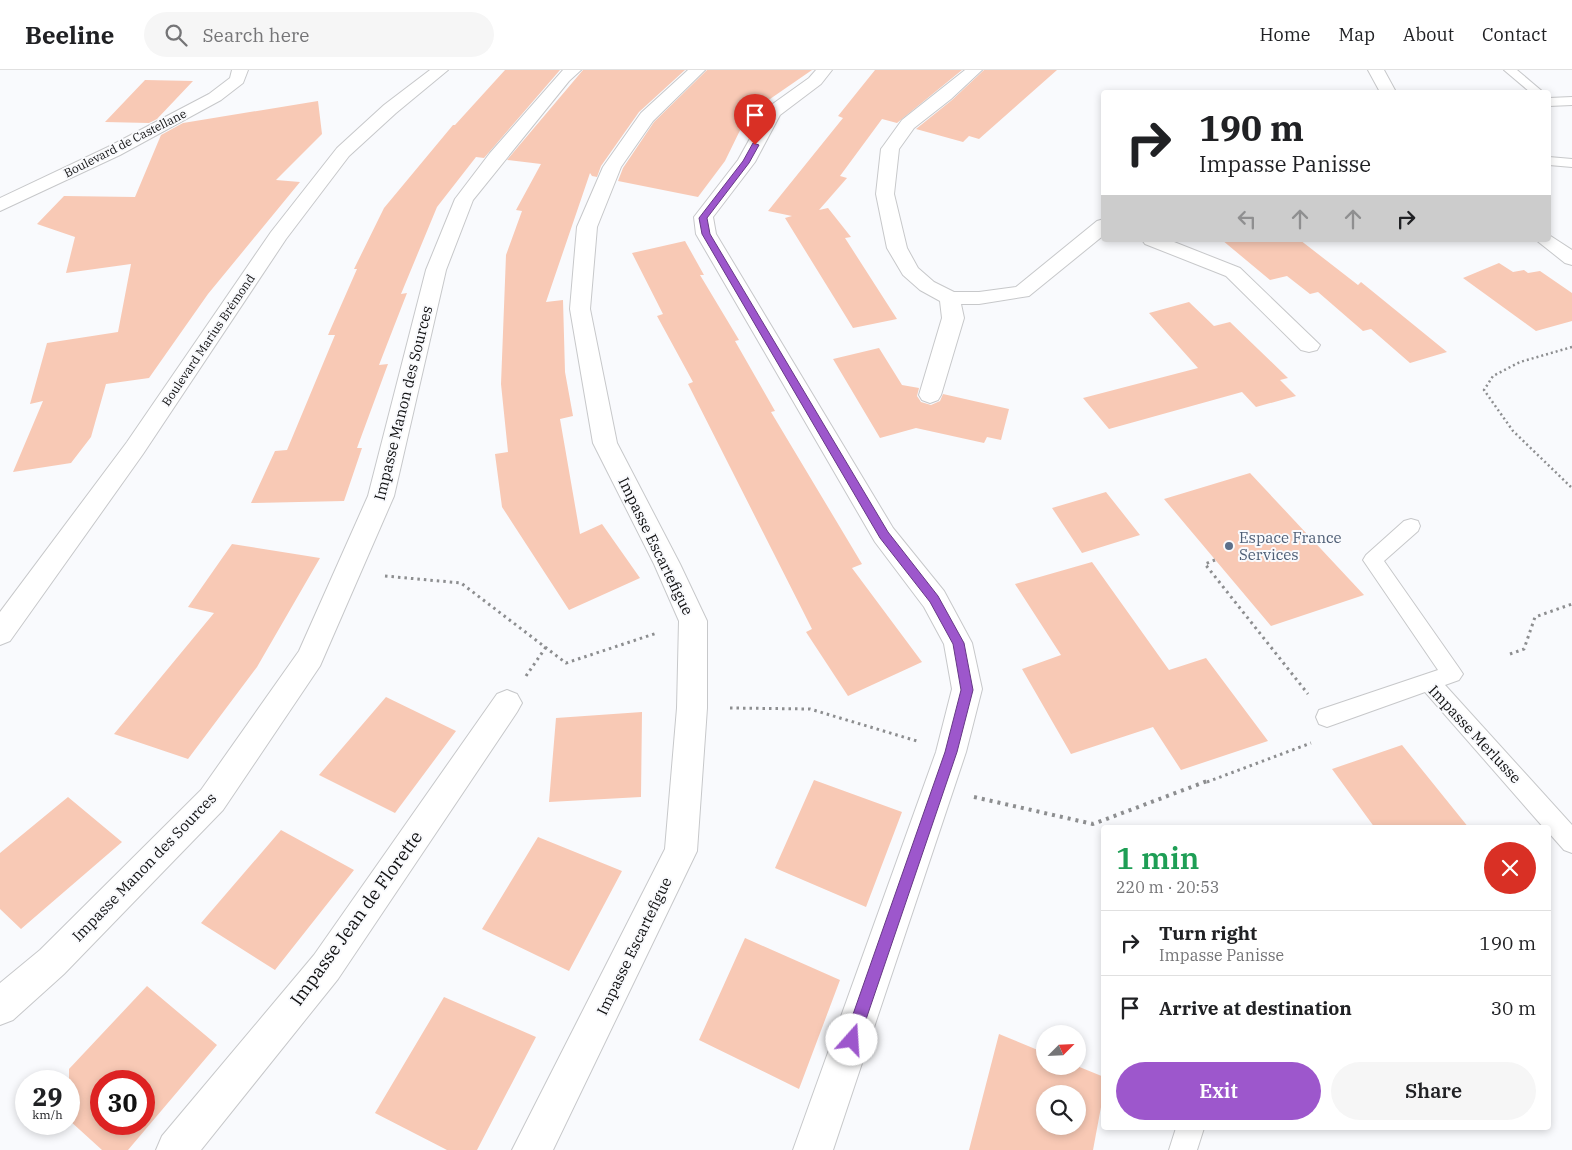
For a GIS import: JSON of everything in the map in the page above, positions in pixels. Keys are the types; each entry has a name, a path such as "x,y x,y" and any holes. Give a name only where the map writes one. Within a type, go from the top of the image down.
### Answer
{"street":[{"name":"Boulevard de Castellane","path":"0,205 114,151 215,97 237,80 240,70"},
{"name":"Boulevard Marius Brémond","path":"0,633 136,448 278,236 343,152 390,109 440,70"},
{"name":"Impasse Manon des Sources","path":"0,1007 52,962 212,800 310,658 381,496 415,363 436,270 464,199 496,157 563,78 573,70"},
{"name":"Impasse Escartefigue","path":"532,1150 681,851 692,708 693,621 667,564 605,443 580,309 587,227 612,167 647,117 697,70"},
{"path":"814,1150 951,752 967,690 958,643 934,599 884,535 706,234 703,218 746,162 773,112 815,81 824,70"},
{"path":"974,70 945,96 908,124 890,149 885,194 897,248 910,270 926,286 950,298 980,298 1022,292 1101,227"},
{"path":"1376,70 1387,90"},
{"path":"1157,242 1233,272 1309,345"},
{"path":"1549,242 1572,259"},
{"path":"930,395 953,318 950,298"},
{"name":"Impasse Jean de Florette","path":"176,1150 326,967 507,703"}],"lane":[{"path":"1510,70 1535,90"},
{"path":"1551,102 1572,101"},
{"path":"1551,161 1572,163"},
{"path":"1411,526 1373,560 1452,674 1429,682"},
{"name":"Impasse Merlusse","path":"1327,717 1429,682 1572,842"},
{"path":"1184,1150 1189,1130"}],"path":[{"path":"1572,347 1520,362 1493,376 1484,390 1497,414 1540,461 1572,488"},
{"path":"940,783 966,795 1093,824 1329,736 1327,717 1205,564 1215,560"},
{"path":"347,572 461,583 566,663 693,621"},
{"path":"1510,654 1524,649 1535,617 1572,604"},
{"path":"692,708 810,709 867,724 951,752"}],"building":[{"path":"505,70 560,70 484,158 476,157 437,207 401,294 407,293 379,365 388,364 357,448 362,448 344,501 251,503 275,451 287,450 335,335 328,335 357,269 354,269 384,208 453,125"},
{"path":"583,70 685,70 639,112 601,166 597,177 592,176 590,173 546,302 563,300 565,372 573,416 560,419 580,534 602,524 640,578 569,610 502,507 495,454 508,452 501,384 506,255 522,211 516,210 541,164 507,160"},
{"path":"707,70 812,70 748,114 725,161 698,197 618,181 623,168 654,122"},
{"path":"875,70 962,70 897,123 882,119 840,176 847,178 819,210 828,208 851,237 845,238 897,319 853,328 785,218 792,216 768,211 843,118 838,116"},
{"path":"984,70 1057,70 979,139 969,136 963,142 916,129 952,100"},
{"path":"145,80 193,81 157,119 149,123 105,122"},
{"path":"318,101 322,134 276,180 300,182 208,294 149,378 106,384 91,437 71,463 13,472 43,401 30,404 47,343 118,332 131,264 66,273 75,237 37,224 64,196 135,197 161,135 183,123"},
{"path":"685,241 704,275 700,275 739,340 735,341 775,411 771,412 862,564 852,568 922,662 848,696 806,632 812,629 688,384 693,382 657,316 663,314 632,253"},
{"path":"1224,242 1303,242 1358,285 1361,282 1447,352 1410,363 1371,329 1363,331 1318,292 1310,294 1287,276 1270,280"},
{"path":"1499,263 1513,272 1524,270 1528,273 1540,271 1572,293 1572,321 1536,331 1463,278"},
{"path":"1189,302 1214,326 1230,322 1288,378 1280,380 1296,396 1256,407 1242,392 1109,429 1083,398 1198,368 1149,313"},
{"path":"879,348 902,385 919,388 917,396 921,402 931,405 940,401 943,394 1009,409 1001,440 987,437 984,443 916,428 880,438 833,359"},
{"path":"1250,473 1364,595 1271,626 1164,499"},
{"path":"1106,492 1140,535 1082,553 1052,508"},
{"path":"232,544 320,558 257,667 188,759 114,734 214,613 188,607"},
{"path":"1092,562 1169,670 1206,658 1268,741 1181,770 1153,727 1071,754 1022,669 1061,655 1015,584"},
{"path":"386,697 456,731 395,813 319,775"},
{"path":"642,712 641,797 549,802 556,718"},
{"path":"1402,745 1467,825 1373,825 1332,769"},
{"path":"814,780 902,812 866,907 775,868"},
{"path":"68,797 122,842 21,929 0,909 0,853"},
{"path":"281,830 354,870 275,970 201,923"},
{"path":"538,837 622,871 569,971 482,929"},
{"path":"745,938 840,980 799,1089 699,1040"},
{"path":"147,986 217,1045 155,1118 155,1070 90,1070 90,1135 141,1135 128,1150 102,1150 80,1130 80,1070 69,1070"},
{"path":"444,997 536,1037 477,1150 447,1150 375,1113"},
{"path":"999,1034 1036,1049 1036,1075 1086,1075 1086,1070 1101,1076 1101,1107 1093,1150 969,1150"}],"place":[{"name":"Espace France Services","path":"1229,546"}],"route":[{"path":"755,145 746,162 703,218 706,234 884,535 934,599 958,643 967,690 951,752 852,1040"}]}
